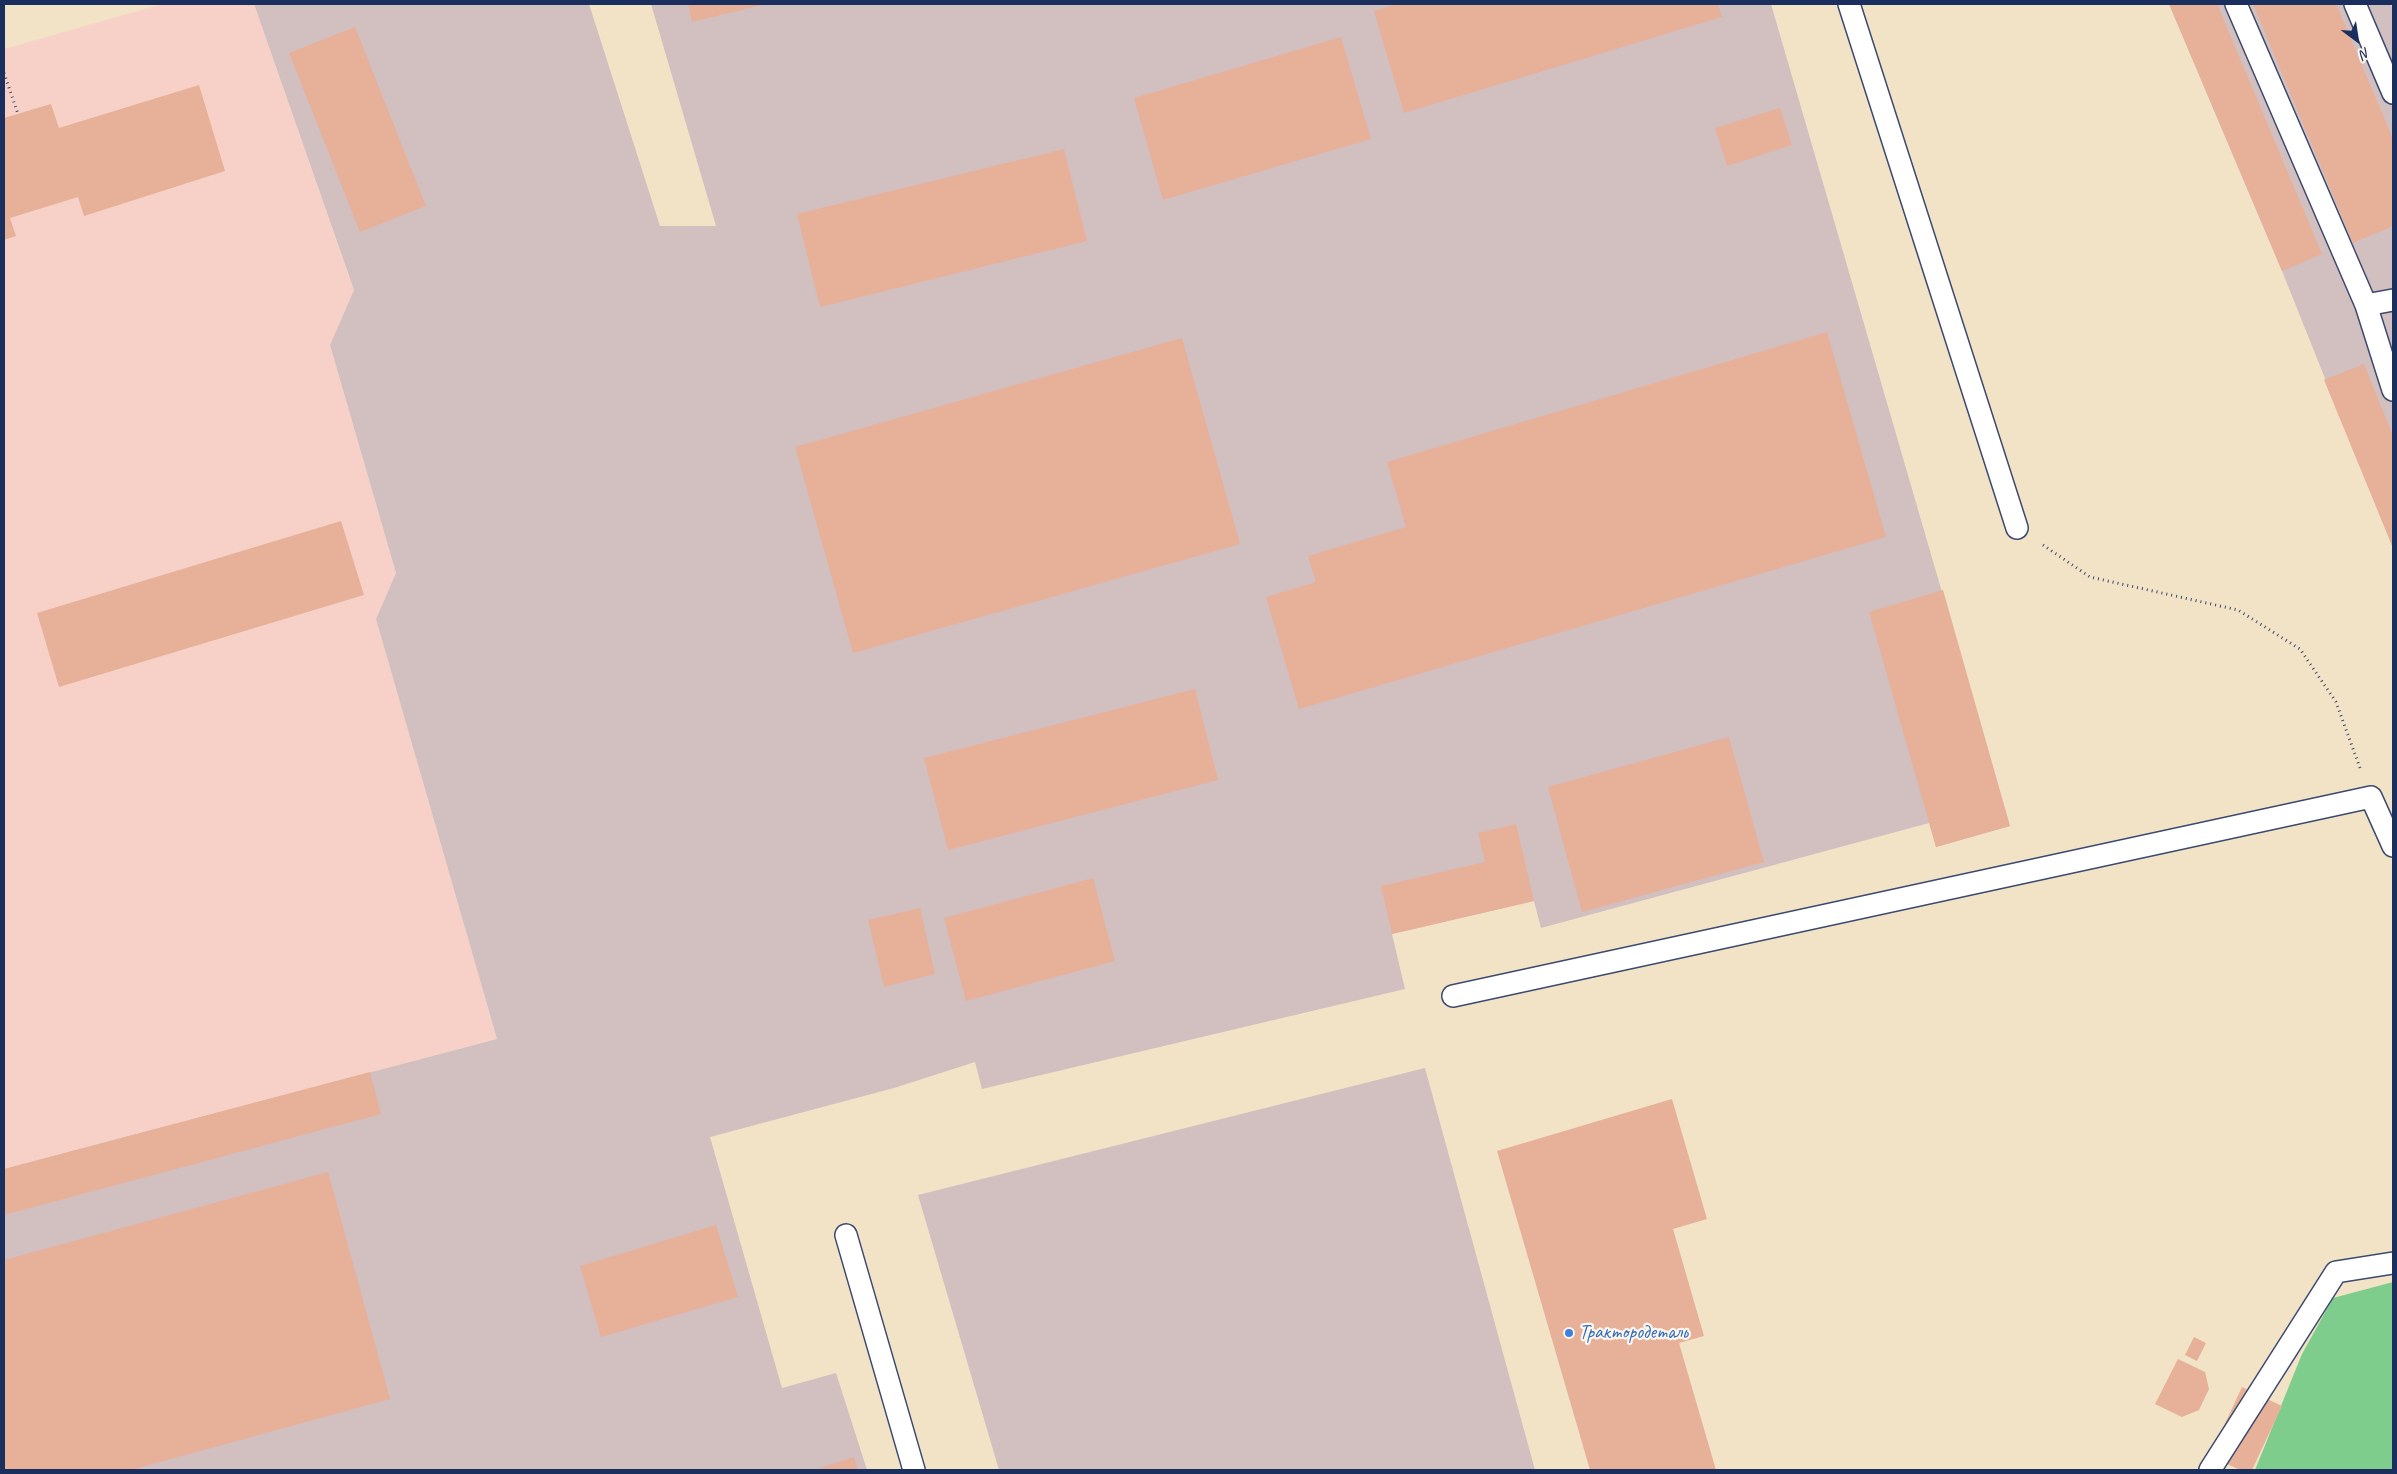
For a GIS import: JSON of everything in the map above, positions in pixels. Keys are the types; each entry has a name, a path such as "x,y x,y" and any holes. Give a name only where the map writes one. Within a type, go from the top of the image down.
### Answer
{"lane":[{"path":"1849,4 2017,528"},
{"path":"2236,4 2366,305 2393,390"},
{"path":"2355,4 2393,93"},
{"path":"2366,305 2393,300"},
{"path":"1453,996 2371,796 2393,846"},
{"path":"846,1235 914,1470"},
{"path":"2210,1470 2336,1272 2393,1263"}],"path":[{"path":"4,73 18,114"},
{"path":"2017,528 2090,577 2238,610 2300,649 2336,702 2371,796"}],"shaded area":[{"path":"162,4 254,4 354,291 330,345 396,573 376,619 497,1039 4,1169 4,49"},
{"path":"254,4 589,4 660,226 716,226 651,4 1771,4 2010,826 1936,847 1929,823 1541,928 1534,901 1392,934 1405,989 982,1089 975,1062 894,1088 710,1137 782,1388 836,1373 867,1470 4,1470 4,1169 497,1039 376,619 396,573 330,345 354,290"},
{"path":"2169,4 2391,4 2393,10 2393,548 2282,271"},
{"path":"1425,1068 1535,1470 999,1470 918,1195"}],"green space":[{"path":"2393,1282 2393,1470 2255,1470 2302,1354 2333,1298"}],"building":[{"path":"688,4 766,4 692,22"},
{"path":"1396,4 1718,4 1722,17 1404,113 1374,11"},
{"path":"2169,4 2217,4 2322,254 2282,271"},
{"path":"2253,4 2336,4 2393,139 2393,226 2353,243"},
{"path":"355,27 426,206 360,232 289,53"},
{"path":"1341,37 1371,139 1163,200 1134,98"},
{"path":"199,85 225,171 84,216 78,197 10,218 16,236 4,240 4,118 51,104 59,128"},
{"path":"1780,108 1792,145 1727,166 1715,128"},
{"path":"1064,149 1087,241 820,307 797,214"},
{"path":"1827,332 1886,537 1299,709 1266,597 1316,582 1308,556 1406,527 1387,462"},
{"path":"1182,338 1240,544 853,653 795,447"},
{"path":"2364,364 2393,436 2393,548 2324,380"},
{"path":"341,521 364,595 59,687 37,613"},
{"path":"1943,590 2010,826 1936,847 1869,612"},
{"path":"1195,689 1218,780 948,850 924,758"},
{"path":"1729,737 1764,862 1582,912 1548,787"},
{"path":"1516,824 1534,901 1392,934 1381,886 1485,862 1478,833"},
{"path":"1093,878 1115,961 966,1001 944,918"},
{"path":"920,908 935,974 884,987 868,920"},
{"path":"370,1072 381,1114 4,1215 4,1169"},
{"path":"1672,1099 1707,1219 1673,1229 1704,1336 1679,1343 1716,1470 1590,1470 1497,1151"},
{"path":"328,1172 390,1399 131,1470 4,1470 4,1260"},
{"path":"716,1225 738,1297 601,1337 580,1266"},
{"path":"2194,1337 2206,1343 2197,1361 2185,1355"},
{"path":"2178,1359 2205,1372 2209,1389 2199,1410 2182,1417 2155,1404"},
{"path":"2242,1387 2282,1406 2252,1470 2240,1470 2210,1456"},
{"path":"854,1457 858,1470 814,1470"}],"place":[{"name":"Трактородеталь","path":"1569,1333"}]}
